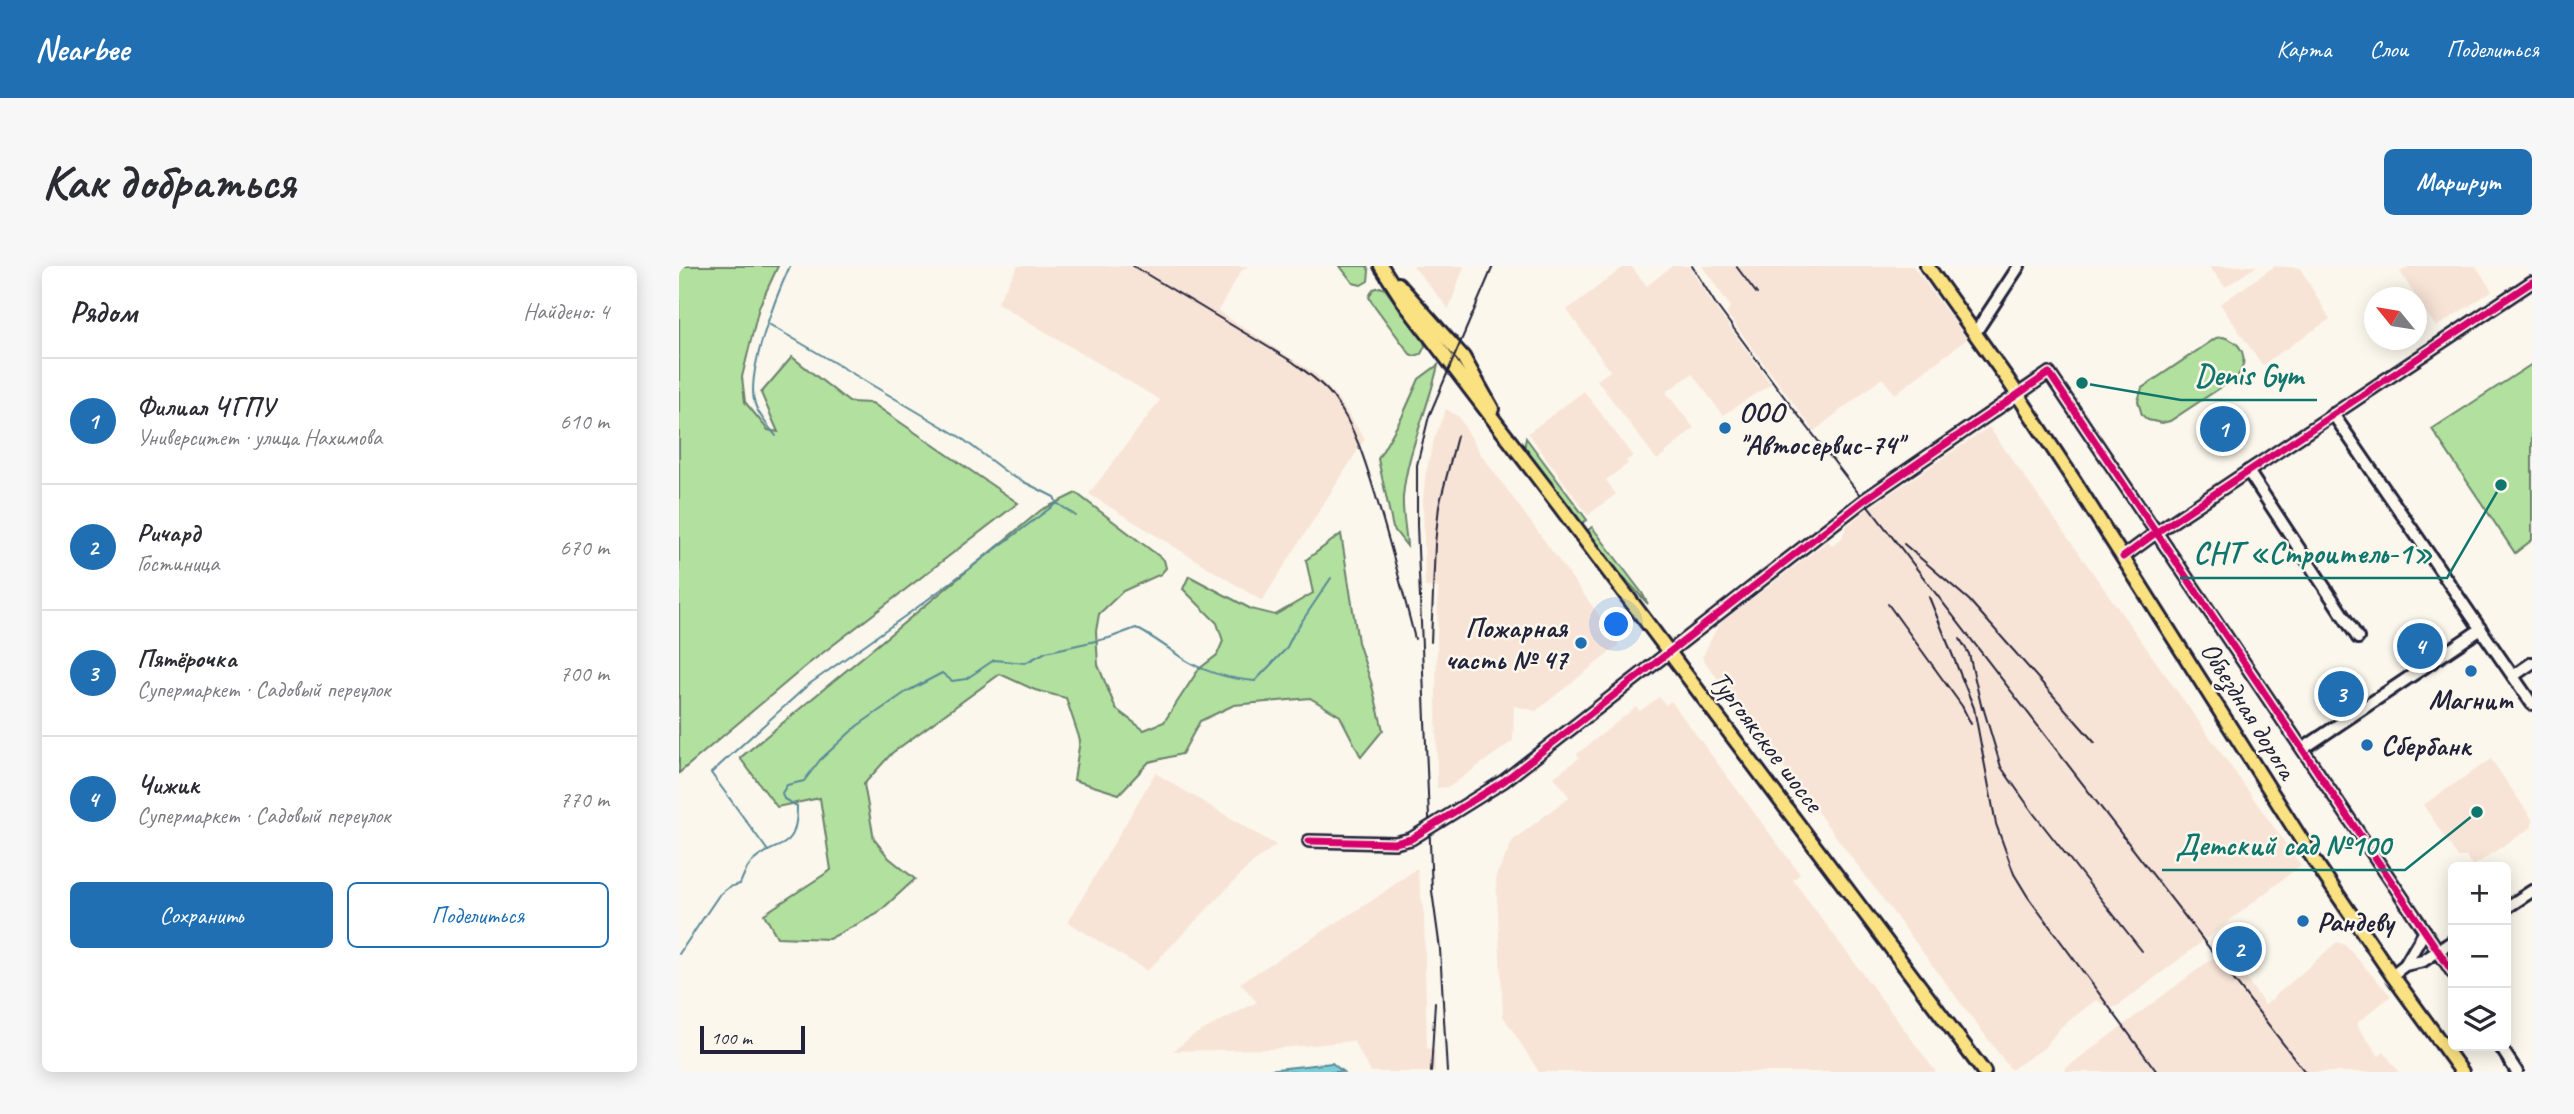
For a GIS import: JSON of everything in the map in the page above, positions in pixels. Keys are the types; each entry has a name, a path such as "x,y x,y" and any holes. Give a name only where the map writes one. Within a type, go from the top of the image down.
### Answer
{"main road":[{"name":"Объездная дорога","path":"1927,266 2017,395 2123,557 2318,866 2462,1072"},
{"name":"Тургоякское шоссе","path":"1383,269 1409,293 1463,357 1510,440 1984,1072"}],"street":[{"path":"1975,333 2019,266"},
{"path":"2123,557 2532,282"},
{"path":"1309,841 1395,843 1411,839 1504,781 1864,500 2049,373 2448,965"},
{"path":"2333,414 2532,704"},
{"path":"2249,471 2358,638"},
{"path":"2304,748 2481,629"},
{"path":"2513,676 2532,663"},
{"path":"2511,905 2530,895"},
{"path":"2392,975 2405,965 2425,931"},
{"path":"2405,965 2423,961 2448,944"},
{"path":"2503,1051 2517,1072"}],"shaded area":[{"path":"1018,266 1248,266 1241,271 1218,311 1317,375 1338,399 1365,439 1262,601 1089,494 1160,400 997,303"},
{"path":"1413,266 1464,266 1449,309"},
{"path":"1625,266 1631,266 1647,286 1672,266 1689,266 1712,303 1771,384 1723,415 1692,374 1666,392 1694,428 1657,460 1597,380 1610,371 1567,310"},
{"path":"1702,266 1913,266 1967,339 1895,394 1882,378 1814,431 1727,314 1730,306"},
{"path":"2209,266 2257,266 2225,287"},
{"path":"2275,266 2300,268 2330,319 2262,365 2220,304"},
{"path":"2410,266 2476,266 2492,291 2436,327 2427,313 2427,287 2410,287 2400,272"},
{"path":"1584,391 1633,456 1626,461 1628,464 1606,480 1616,494 1588,515 1528,433"},
{"path":"1446,409 1459,417 1480,453 1618,641 1618,646 1536,711 1514,706 1513,741 1449,787 1437,788 1438,588 1425,587 1423,501 1425,477 1434,440"},
{"path":"1989,427 2301,865 2206,939 2204,937 2203,941 2118,1006 2109,1008 2096,1000 2061,1027 2044,1048 2011,1070 1702,658 1723,621 1828,541 1832,545 1841,539 1847,526 1866,510"},
{"path":"1659,697 1666,705 1671,701 1800,874 1793,880 1936,1072 1539,1072 1503,1016 1496,876 1513,840 1569,797 1554,777 1579,758 1577,754 1636,707 1640,711"},
{"path":"2491,759 2532,819 2532,827 2479,862 2470,862 2466,857 2458,857 2423,805"},
{"path":"1155,773 1276,845 1252,863 1147,971 1068,922"},
{"path":"1417,868 1424,916 1427,1048 1435,1050 1435,1072 1371,1072 1353,1041 1271,1049 1173,1051 1194,1035 1257,1002 1240,983 1373,900"},
{"path":"2337,942 2345,945 2391,996 2356,1024 2379,1056 2384,1052 2399,1072 2065,1072 2066,1068 2225,949 2265,1005"}],"green space":[{"path":"679,266 778,266 759,307 742,377 745,402 768,430 778,432 761,393 792,357 849,402 872,403 1018,503 807,665 679,773"},
{"path":"1340,266 1367,266 1368,281 1361,285 1353,283"},
{"path":"1373,289 1385,289 1424,342 1421,354 1410,354 1371,301 1369,297"},
{"path":"2216,338 2230,339 2242,352 2243,363 2238,376 2170,421 2162,423 2148,420 2142,415 2138,401 2142,388"},
{"path":"2532,364 2532,540 2515,553 2432,429"},
{"path":"1438,365 1405,480 1403,503 1407,546 1393,528 1378,459 1402,417 1419,379"},
{"path":"1526,438 1587,520 1580,524 1524,449"},
{"path":"1076,493 1164,560 1166,568 1161,574 1123,591 1099,614 1096,631 1098,665 1116,709 1144,730 1164,722 1199,669 1217,655 1223,641 1217,623 1183,589 1189,576 1251,609 1275,615 1313,593 1306,560 1341,534 1358,642 1383,730 1361,757 1340,716 1310,698 1234,705 1200,721 1182,754 1149,762 1119,794 1074,780 1080,740 1066,698 1035,690 1000,674 892,753 864,784 874,839 889,858 915,879 877,914 829,939 777,937 764,914 831,870 820,798 777,807 740,758 1041,510"},
{"path":"1592,527 1642,593 1648,604 1586,532"}],"water":[{"path":"1332,1063 1343,1072 1249,1072"}],"waterway":[{"path":"776,436 761,417 755,404 754,374 764,334 790,266"},
{"path":"767,323 960,437 1010,475 1054,497 1057,503"},
{"path":"768,851 711,773 808,685 1057,503 1076,516"},
{"path":"679,954 719,895 729,887 740,884 749,865 760,855 789,839 796,821 797,806 784,799 782,793 787,785 804,781 820,760 857,726 906,692 942,673 952,681 966,679 994,660 1025,663 1046,652 1109,638 1136,628 1199,667 1227,677 1255,681 1286,649 1331,578"}],"railway":[{"path":"1133,266 1293,362 1333,397 1348,421 1364,460 1415,639"},
{"path":"1447,1072 1440,949 1432,891 1417,525 1417,465 1429,416 1493,266"},
{"path":"1692,266 1717,306 1785,398 2305,1072"},
{"path":"1736,266 1757,294"},
{"path":"1431,642 1439,506 1457,436"},
{"path":"1904,544 1969,600 2095,743"},
{"path":"1929,597 1974,708 1996,824 2014,874 2028,897 2157,1072"},
{"path":"1888,604 1962,706 1971,724"},
{"path":"1960,639 1969,654 1982,709"},
{"path":"1983,707 2001,767 2034,814 2142,951"},
{"path":"1431,1072 1435,1002"}],"cycle path":[{"path":"2123,557 2532,282"},
{"path":"1309,841 1395,843 1411,839 1504,781 1864,500 2049,373 2448,966"}],"place":[{"name":"Denis Gym","path":"2082,383"},
{"name":"ООО \"Автосервис-74\"","path":"1725,428"},
{"name":"Филиал ЧГПУ","path":"2223,429"},
{"name":"СНТ «Строитель-1»","path":"2501,485"},
{"name":"Пожарная часть № 47","path":"1581,643"},
{"name":"Чижик","path":"2420,646"},
{"name":"Магнит","path":"2471,671"},
{"name":"Пятёрочка","path":"2341,694"},
{"name":"Сбербанк","path":"2367,745"},
{"name":"Детский сад №100","path":"2477,812"},
{"name":"Рандеву","path":"2303,921"},
{"name":"Ричард","path":"2239,949"}]}
